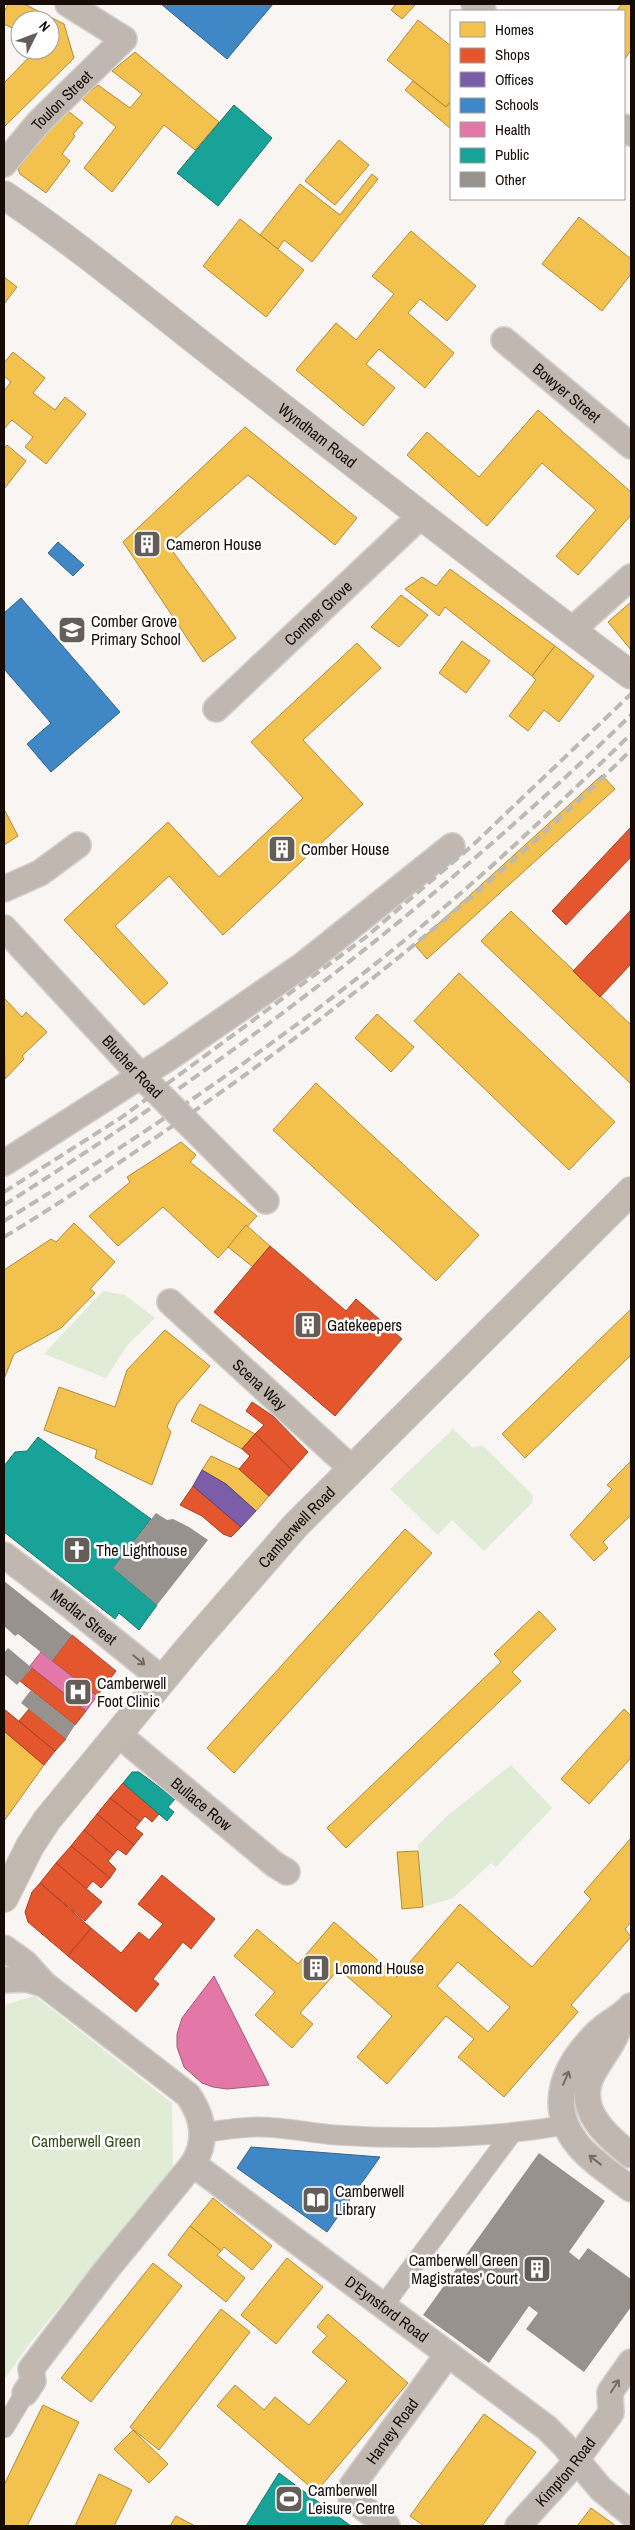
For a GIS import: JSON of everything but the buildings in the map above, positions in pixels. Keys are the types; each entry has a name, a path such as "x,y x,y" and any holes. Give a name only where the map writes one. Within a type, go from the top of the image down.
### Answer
{"main road":[{"name":"Camberwell Road","path":"4,1898 26,1852 47,1820 163,1680 296,1525 351,1468 631,1191"}],"street":[{"name":"Toulon Street","path":"4,164 39,122 124,40 68,4"},
{"name":"Wyndham Road","path":"4,195 41,220 129,287 418,514 631,675"},
{"name":"Bowyer Street","path":"504,340 631,446"},
{"name":"Comber Grove","path":"216,709 410,526 418,514"},
{"path":"572,630 631,577"},
{"path":"4,889 40,873 78,845"},
{"path":"4,1164 170,1057 303,965 452,846"},
{"name":"Blucher Road","path":"4,928 140,1075 266,1201"},
{"name":"Scena Way","path":"170,1302 351,1468"},
{"name":"Medlar Street","path":"4,1555 72,1606 163,1680"},
{"name":"Bullace Row","path":"118,1734 286,1872"},
{"path":"4,1948 25,1963 44,1984 188,2096 201,2119 203,2132 200,2153 193,2164 107,2269 31,2369 33,2381 4,2428"},
{"path":"4,1980 26,1979 44,1984"},
{"path":"627,2010 617,2036 591,2078 587,2095 590,2110 605,2132 631,2155"},
{"path":"627,2010 595,2034 575,2060 564,2080 561,2106 566,2125 580,2147 631,2189"},
{"path":"203,2132 261,2127 334,2135 402,2137 512,2133 566,2125"},
{"path":"383,2306 512,2133"},
{"name":"D'Eynsford Road","path":"193,2164 547,2428 600,2489 631,2514"},
{"name":"Harvey Road","path":"387,2526 351,2498 351,2487 448,2354"},
{"name":"Kimpton Road","path":"518,2526 621,2411 610,2392 631,2362"}],"green space":[{"path":"103,1291 125,1295 155,1318 128,1344 106,1378 44,1354"},
{"path":"453,1429 472,1447 483,1446 533,1495 532,1503 484,1551 452,1520 438,1535 390,1489"},
{"path":"511,1765 552,1808 496,1867 491,1863 453,1898 423,1907 418,1845 446,1817"},
{"name":"Camberwell Green","path":"35,1996 172,2103 173,2167 30,2343 4,2380 4,2005"}],"railway":[{"path":"4,1192 122,1117 366,937 474,844 631,694"},
{"path":"4,1205 170,1095 251,1037 330,976 484,850 631,715"},
{"path":"4,1221 132,1140 319,1008 438,913 495,863 631,734"},
{"path":"4,1237 73,1194 184,1118 302,1033 359,989 471,897 579,800 631,750"}],"place":[{"name":"Cameron House","path":"147,544"},
{"name":"Comber Grove Primary School","path":"72,630"},
{"name":"Comber House","path":"282,849"},
{"name":"Gatekeepers","path":"308,1325"},
{"name":"The Lighthouse","path":"77,1550"},
{"name":"Camberwell Foot Clinic","path":"78,1692"},
{"name":"Lomond House","path":"316,1968"},
{"name":"Camberwell Library","path":"316,2200"},
{"name":"Camberwell Green Magistrates' Court","path":"537,2269"},
{"name":"Camberwell Leisure Centre","path":"289,2499"}]}
